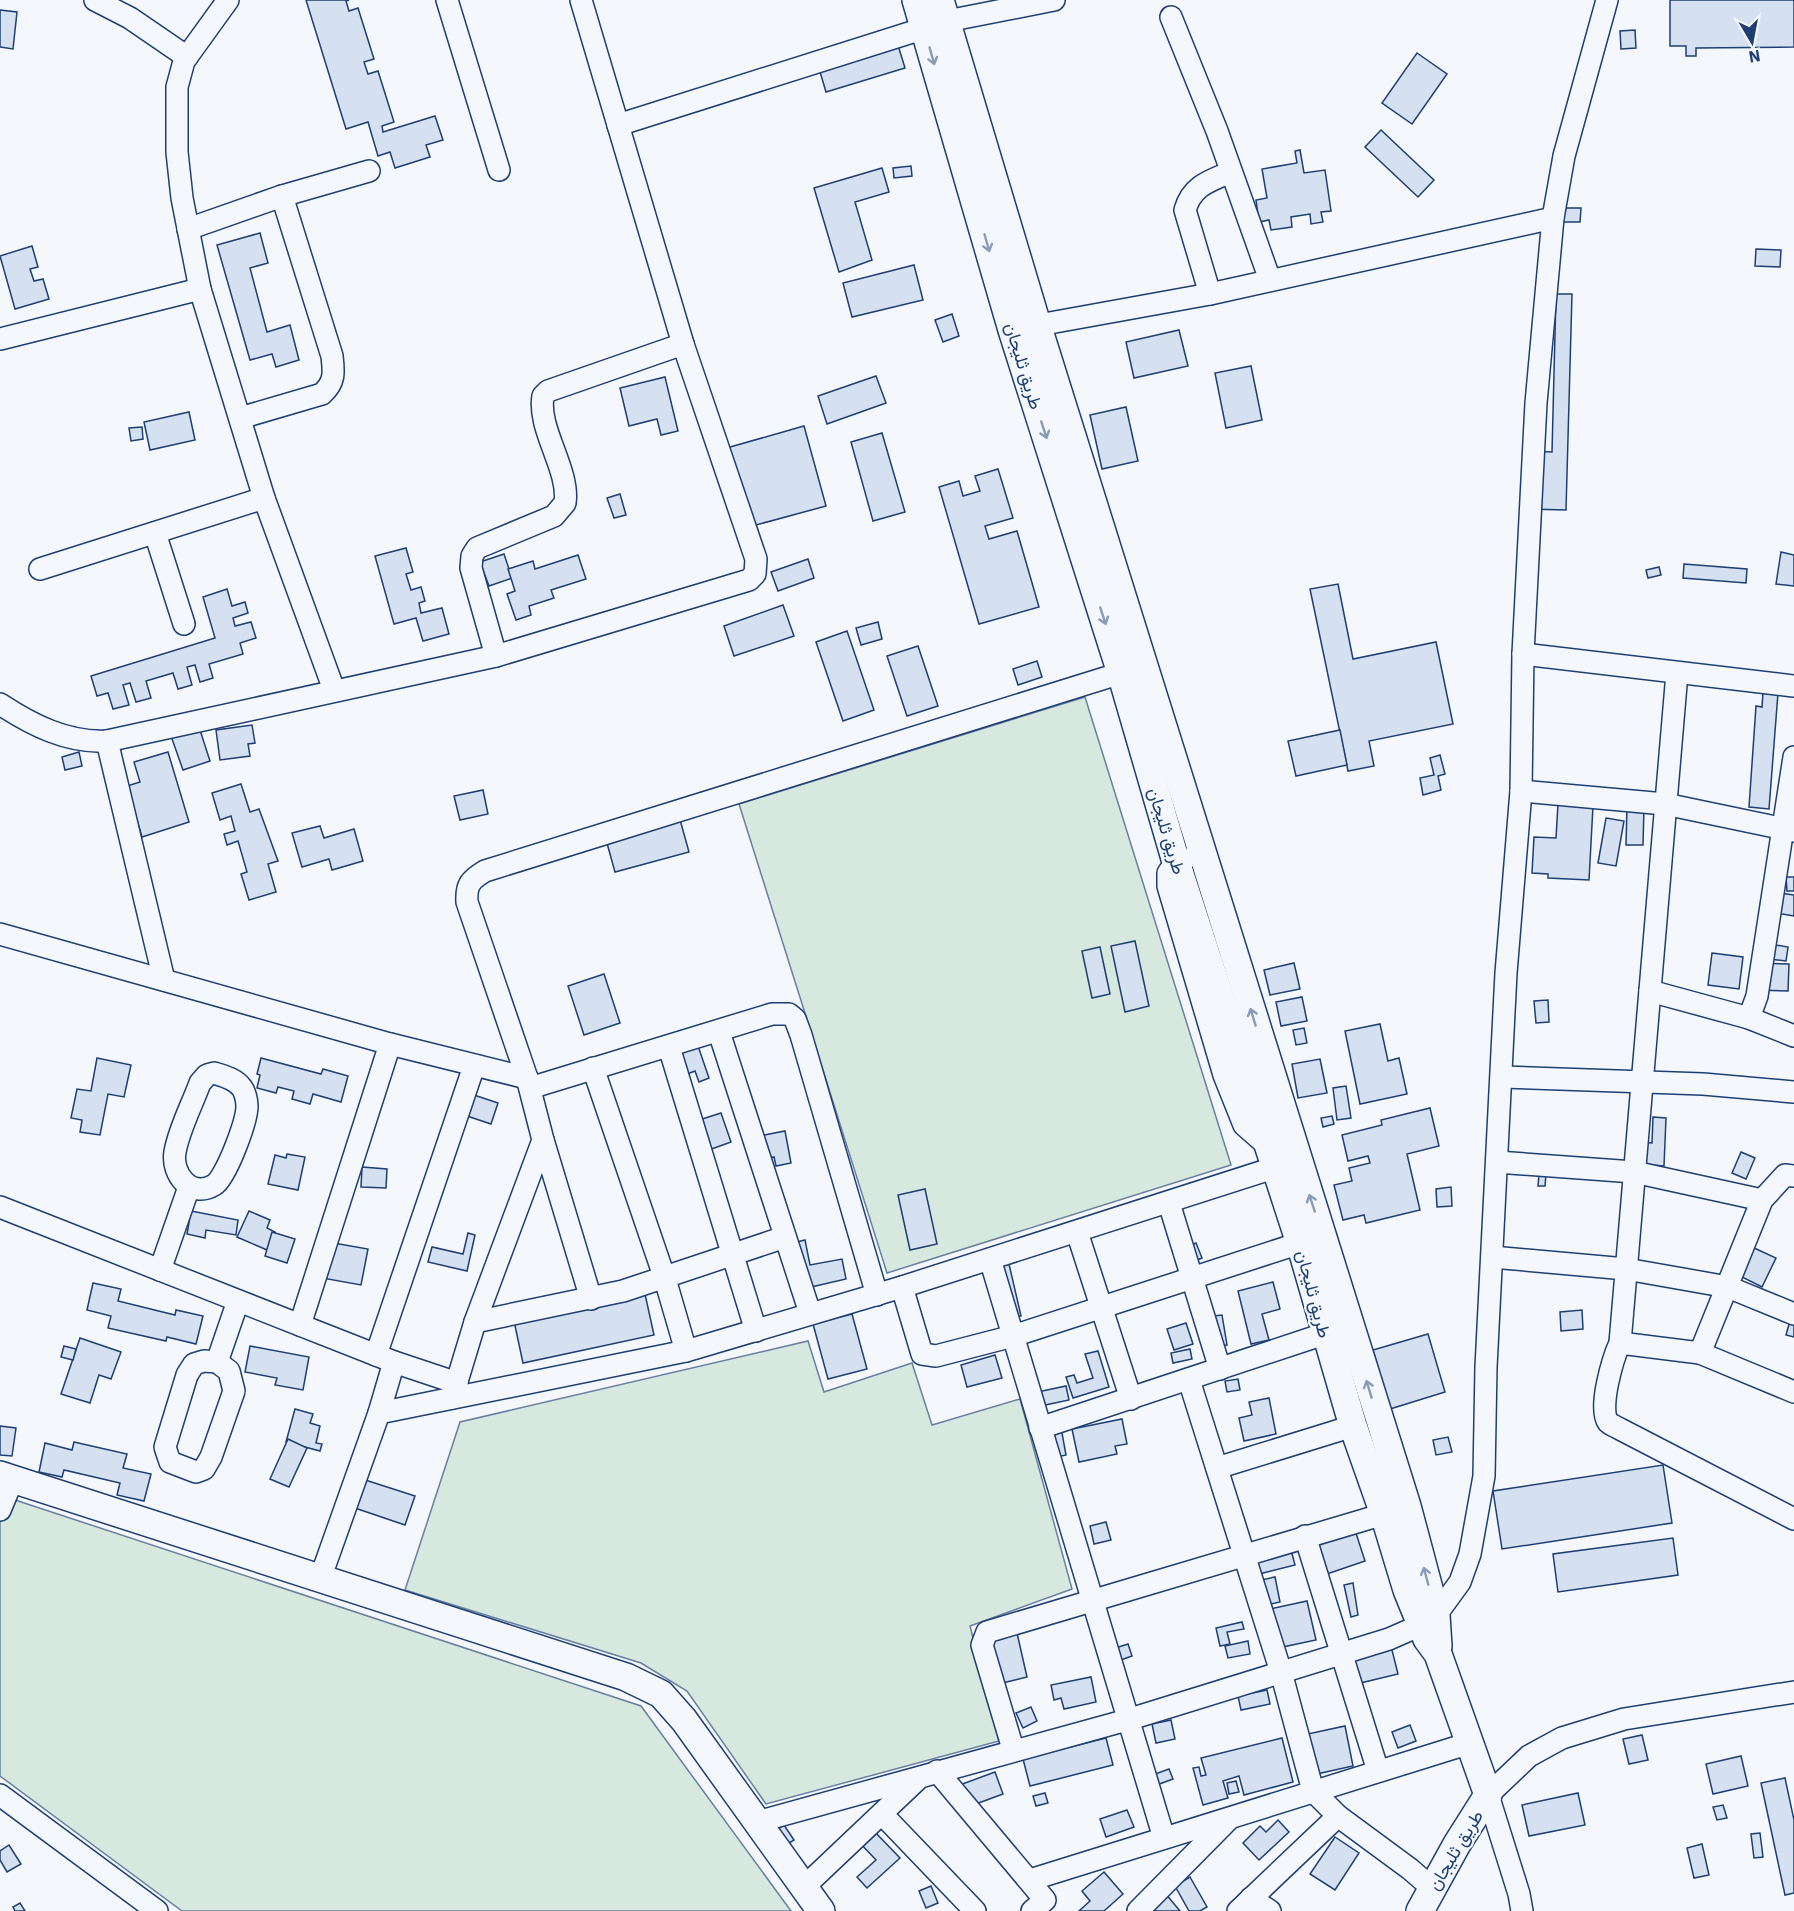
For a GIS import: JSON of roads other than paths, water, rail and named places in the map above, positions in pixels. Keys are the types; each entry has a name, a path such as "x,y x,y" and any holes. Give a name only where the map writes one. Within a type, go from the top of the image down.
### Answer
{"main road":[{"name":"طريق ثليجان","path":"916,0 937,16 1176,862 1407,1506 1429,1620 1438,1654 1488,1795 1426,1899"},
{"name":"طريق ثليجان","path":"1025,327 1202,854 1324,1334 1384,1514 1429,1620"},
{"path":"6,1477 626,1677 661,1694 684,1720 821,1911"}],"street":[{"path":"95,0 130,18 187,57"},
{"path":"228,0 187,57 177,87 175,110 177,152 188,229 200,289 264,498 334,690"},
{"path":"447,0 499,170"},
{"path":"0,704 26,720 67,737 91,742 107,741 496,656 749,580 755,574 756,559 684,344 581,0"},
{"path":"618,125 937,16 1054,0"},
{"path":"757,1822 1013,1749 1127,1720 1340,1655 1429,1620 1460,1582 1470,1554 1484,1476 1506,973 1521,791 1523,654 1536,403 1553,218 1564,156 1607,0"},
{"path":"1171,17 1232,172 1270,280"},
{"path":"188,229 282,196 369,171"},
{"path":"1210,294 1186,223 1185,210 1188,198 1200,184 1232,172"},
{"path":"240,418 322,394 332,385 334,374 332,356 282,196"},
{"path":"1025,327 1210,294 1553,218"},
{"path":"0,339 200,289"},
{"path":"496,656 471,568 472,556 477,548 554,516 565,503 566,490 545,417 543,396 548,391 684,344"},
{"path":"40,569 264,498"},
{"path":"155,533 184,624"},
{"path":"1523,654 1794,686"},
{"path":"591,1299 528,1083 467,902 466,889 471,879 484,871 1121,673"},
{"path":"1677,673 1620,1343 1610,1366 1605,1413 1609,1422 1794,1519"},
{"path":"107,741 164,980"},
{"path":"1749,1017 1757,996 1788,830 1794,757"},
{"path":"1521,791 1665,804 1788,830"},
{"path":"1176,862 1202,854"},
{"path":"0,934 528,1083 594,1068 782,1012 789,1014 795,1019 877,1294"},
{"path":"1650,991 1749,1017 1794,1036"},
{"path":"719,1032 810,1314"},
{"path":"300,1325 390,1044"},
{"path":"669,1047 756,1331"},
{"path":"320,1578 379,1413 385,1359 474,1066"},
{"path":"594,1068 665,1279 686,1351"},
{"path":"214,1073 231,1078 242,1088 247,1107 226,1173 215,1185 204,1189 189,1187 179,1177 175,1168 175,1152 200,1083 207,1075 214,1073"},
{"path":"1502,1077 1739,1086 1794,1092"},
{"path":"454,1391 475,1322 543,1140"},
{"path":"379,1413 454,1391 686,1351 902,1287 1169,1203 1281,1158"},
{"path":"1497,1162 1634,1172 1762,1200"},
{"path":"1700,1353 1762,1200 1779,1179 1785,1175 1794,1176"},
{"path":"160,1270 189,1187"},
{"path":"1169,1203 1220,1369"},
{"path":"0,1207 385,1359 454,1391"},
{"path":"1077,1232 1131,1399"},
{"path":"475,1322 591,1299 665,1279 785,1237"},
{"path":"902,1287 922,1354 928,1356 1013,1336 1300,1243"},
{"path":"1492,1257 1626,1269 1728,1287 1794,1314"},
{"path":"990,1259 1164,1838"},
{"path":"218,1362 238,1301"},
{"path":"1040,1428 1324,1334"},
{"path":"1620,1343 1700,1353 1794,1392"},
{"path":"204,1361 218,1362 229,1371 234,1391 212,1457 204,1469 196,1472 170,1462 165,1447 187,1375 194,1364 204,1361"},
{"path":"1189,1380 1281,1672 1313,1791 1338,1816 1410,1869 1426,1899"},
{"path":"1217,1468 1353,1426"},
{"path":"0,1510 6,1477"},
{"path":"1013,1749 982,1645 987,1632 1384,1514"},
{"path":"1305,1536 1340,1655 1378,1771"},
{"path":"1522,1911 1520,1894 1488,1795 1529,1756 1562,1738 1624,1719 1793,1690"},
{"path":"1030,1880 1470,1743"},
{"path":"804,1887 882,1814 929,1774"},
{"path":"929,1774 1030,1880 1044,1907"},
{"path":"0,1795 157,1911"},
{"path":"882,1814 975,1911"},
{"path":"1245,1905 1338,1816"},
{"path":"1138,1911 1232,1817"},
{"path":"1245,1905 1270,1911"}]}
